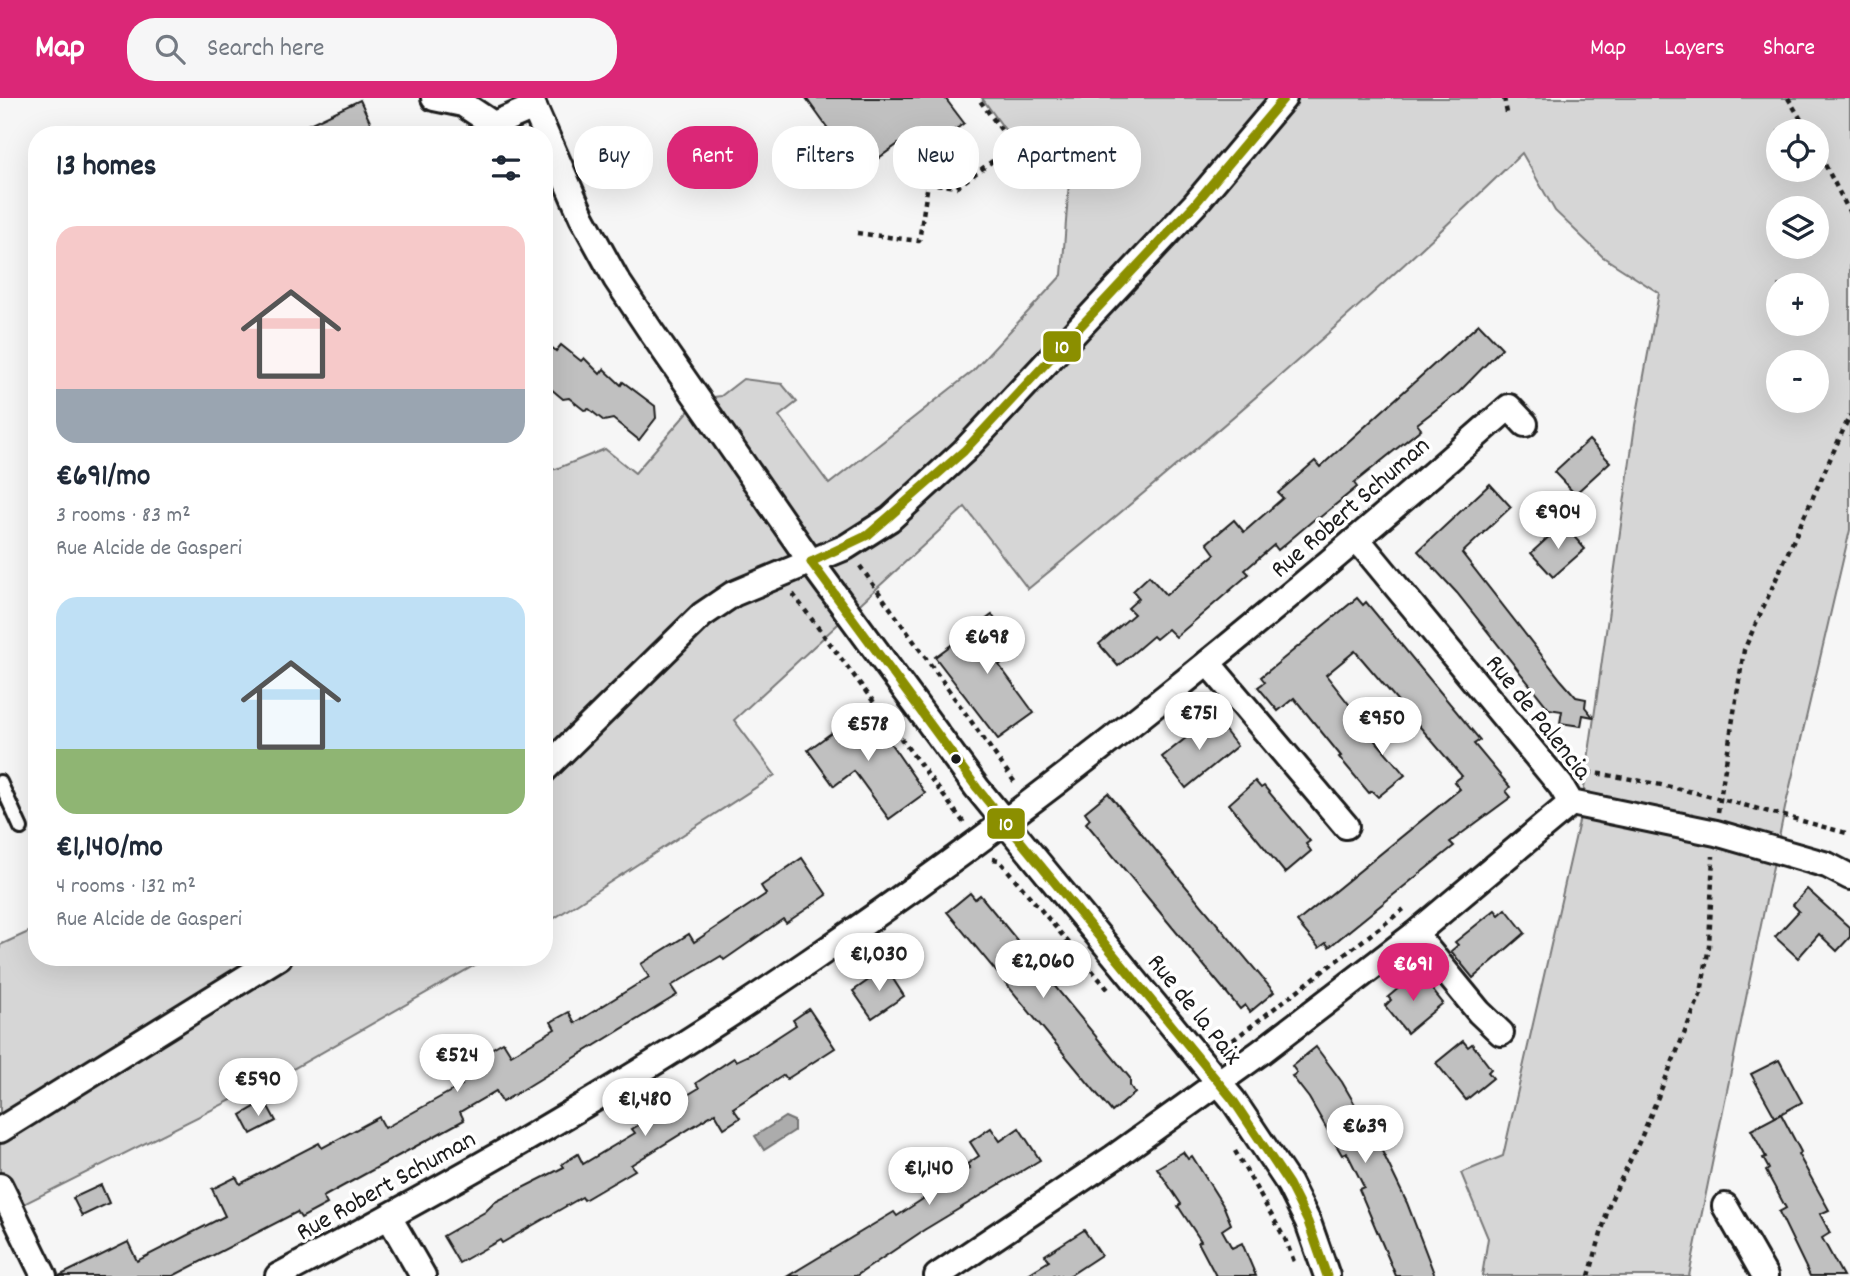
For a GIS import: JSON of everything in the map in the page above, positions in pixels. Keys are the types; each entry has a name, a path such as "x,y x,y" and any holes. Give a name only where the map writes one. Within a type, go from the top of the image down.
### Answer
{"street":[{"path":"434,98 463,104 487,120 488,126"},
{"path":"553,761 702,615 733,594 778,573 846,547 890,519 964,451 1195,204 1284,98"},
{"path":"496,126 532,102"},
{"name":"Rue de la Paix","path":"532,102 542,126"},
{"name":"Rue de la Paix","path":"553,150 582,217 617,279 811,562 1004,821 1217,1082 1289,1184 1308,1222 1327,1276"},
{"name":"Rue Robert Schuman","path":"278,1276 389,1217 676,1048 806,964 978,842 1208,663 1358,540 1509,407 1525,424"},
{"name":"Rue de Palencia","path":"1358,540 1561,786 1571,803 1716,833 1818,862 1850,877"},
{"path":"1208,663 1346,826"},
{"path":"937,1276 1113,1158 1217,1082 1415,934 1571,803"},
{"path":"1415,934 1479,1012 1501,1034"},
{"path":"0,1130 264,966"},
{"path":"0,1186 44,1276"},
{"path":"1725,1206 1765,1276"},
{"path":"389,1217 423,1276"}],"lane":[{"path":"0,782 21,828"}],"path":[{"path":"857,233 919,241 928,183 957,187 1013,146 978,98"},
{"path":"1504,98 1507,113"},
{"path":"1788,98 1801,119"},
{"path":"1829,172 1850,213"},
{"path":"846,547 1028,801"},
{"path":"778,573 990,858 999,860 1113,995"},
{"path":"1570,762 1578,771"},
{"path":"1233,1148 1285,1239 1300,1276"}],"shaded area":[{"path":"982,98 1850,98 1850,530 1785,808 1689,1276 1482,1276 1488,1238 1461,1173 1503,1156 1580,817 1635,425 1659,293 1603,257 1555,211 1522,153 1402,267 1280,377 1028,589 965,507 734,720 775,775 553,919 553,469 605,449 635,473 699,399 721,396 743,379 782,384 797,402 779,416 829,484 973,371 1062,275 1068,189 1141,189 1141,126 1002,126"},
{"path":"28,932 28,966 473,966 291,1070 0,1216 0,945"},
{"path":"785,1117 794,1121 794,1131 764,1150 755,1136"}],"building":[{"path":"806,98 945,98 964,123 960,126 893,126 893,148 879,158 879,126 826,126"},
{"path":"360,100 371,124 370,126 305,126"},
{"path":"1479,324 1502,348 1459,392 1417,424 1421,429 1354,483 1357,487 1318,519 1317,517 1278,550 1274,545 1245,570 1249,574 1176,637 1168,629 1156,639 1153,636 1118,666 1099,644 1134,614 1128,608 1139,598 1133,591 1149,576 1166,595 1215,554 1207,543 1234,520 1244,532 1283,498 1278,493 1315,461 1320,467"},
{"path":"561,345 581,361 584,358 600,374 604,369 621,385 623,382 655,406 656,418 639,440 613,419 604,421 569,398 563,399 553,391 553,348 556,351"},
{"path":"1589,440 1610,462 1575,494 1554,472"},
{"path":"1490,484 1511,507 1462,553 1561,680 1576,697 1586,699 1585,707 1593,717 1583,715 1581,726 1560,723 1562,711 1549,709 1457,593 1418,551"},
{"path":"1563,524 1585,549 1553,577 1531,553"},
{"path":"1357,598 1363,605 1366,602 1480,740 1474,744 1510,787 1506,791 1511,797 1450,842 1454,846 1329,947 1326,943 1319,948 1297,922 1460,789 1454,782 1462,776 1355,651 1326,675 1355,712 1353,714 1405,775 1378,797 1372,791 1369,793 1294,698 1278,711 1258,687 1265,682 1261,677"},
{"path":"992,615 1018,651 999,665 1034,713 998,739 935,657"},
{"path":"866,708 925,793 889,819 854,771 834,786 808,750"},
{"path":"1216,719 1237,746 1186,788 1162,757 1206,722 1208,725"},
{"path":"1255,781 1261,788 1264,786 1310,841 1306,844 1311,851 1285,873 1229,804"},
{"path":"1108,793 1274,992 1250,1012 1245,1005 1240,1009 1086,823 1090,819 1085,812"},
{"path":"802,858 827,895 786,923 783,919 724,960 721,956 671,986 677,995 519,1092 502,1102 496,1091 460,1112 464,1120 323,1197 327,1204 301,1218 297,1212 173,1276 59,1276 128,1242 137,1261 225,1216 212,1189 236,1177 240,1184 319,1143 322,1148 379,1117 385,1128 462,1085 453,1071 503,1042 511,1055 555,1029 551,1022 569,1012 575,1023 649,977 641,964 689,934 694,942 766,894 761,886"},
{"path":"1807,889 1850,928 1850,937 1837,951 1819,934 1798,958 1775,937 1799,911 1793,905"},
{"path":"970,893 975,899 980,895 1130,1078 1130,1086 1135,1093 1112,1112 947,912"},
{"path":"1506,909 1525,933 1473,978 1451,951 1458,945 1455,942 1495,910 1499,915"},
{"path":"886,968 904,996 872,1018 853,991"},
{"path":"1421,976 1443,1003 1407,1033 1385,1006 1391,1000 1388,997 1412,977 1415,981"},
{"path":"809,1009 835,1048 787,1079 784,1075 733,1108 740,1118 724,1128 715,1113 631,1165 635,1170 584,1200 582,1197 502,1243 500,1240 459,1263 443,1236 485,1212 495,1202 564,1167 562,1164 578,1154 583,1164 635,1133 632,1129 699,1088 696,1083 734,1058 736,1061 753,1053 796,1025 793,1020"},
{"path":"1463,1041 1468,1047 1472,1044 1491,1069 1488,1072 1493,1078 1466,1100 1436,1063"},
{"path":"1316,1047 1342,1082 1383,1153 1407,1203 1435,1276 1396,1276 1359,1189 1364,1187 1347,1153 1342,1155 1309,1098 1292,1076 1297,1073 1292,1066"},
{"path":"1779,1060 1802,1102 1775,1117 1751,1074"},
{"path":"265,1101 276,1121 251,1134 241,1115"},
{"path":"1781,1114 1801,1152 1798,1154 1829,1210 1820,1214 1830,1233 1822,1238 1843,1276 1810,1276 1779,1212 1786,1208 1766,1171 1769,1169 1763,1158 1766,1157 1751,1130"},
{"path":"991,1128 1000,1141 1019,1128 1040,1160 924,1230 856,1276 788,1276 894,1212 897,1216 970,1168 967,1164 979,1156 970,1142"},
{"path":"1183,1152 1188,1159 1192,1156 1224,1207 1231,1224 1222,1230 1232,1248 1242,1243 1256,1276 1216,1276 1198,1242 1201,1241 1178,1206 1181,1204 1157,1168"},
{"path":"101,1185 109,1203 82,1216 73,1198"},
{"path":"1084,1230 1101,1255 1069,1276 1025,1276 1049,1261 1045,1255"}],"transit line":[{"name":"10","path":"811,562 868,535 964,451 1195,204 1284,98"},
{"name":"10","path":"811,562 977,788 1233,1100 1289,1184 1308,1222 1327,1276"}]}
